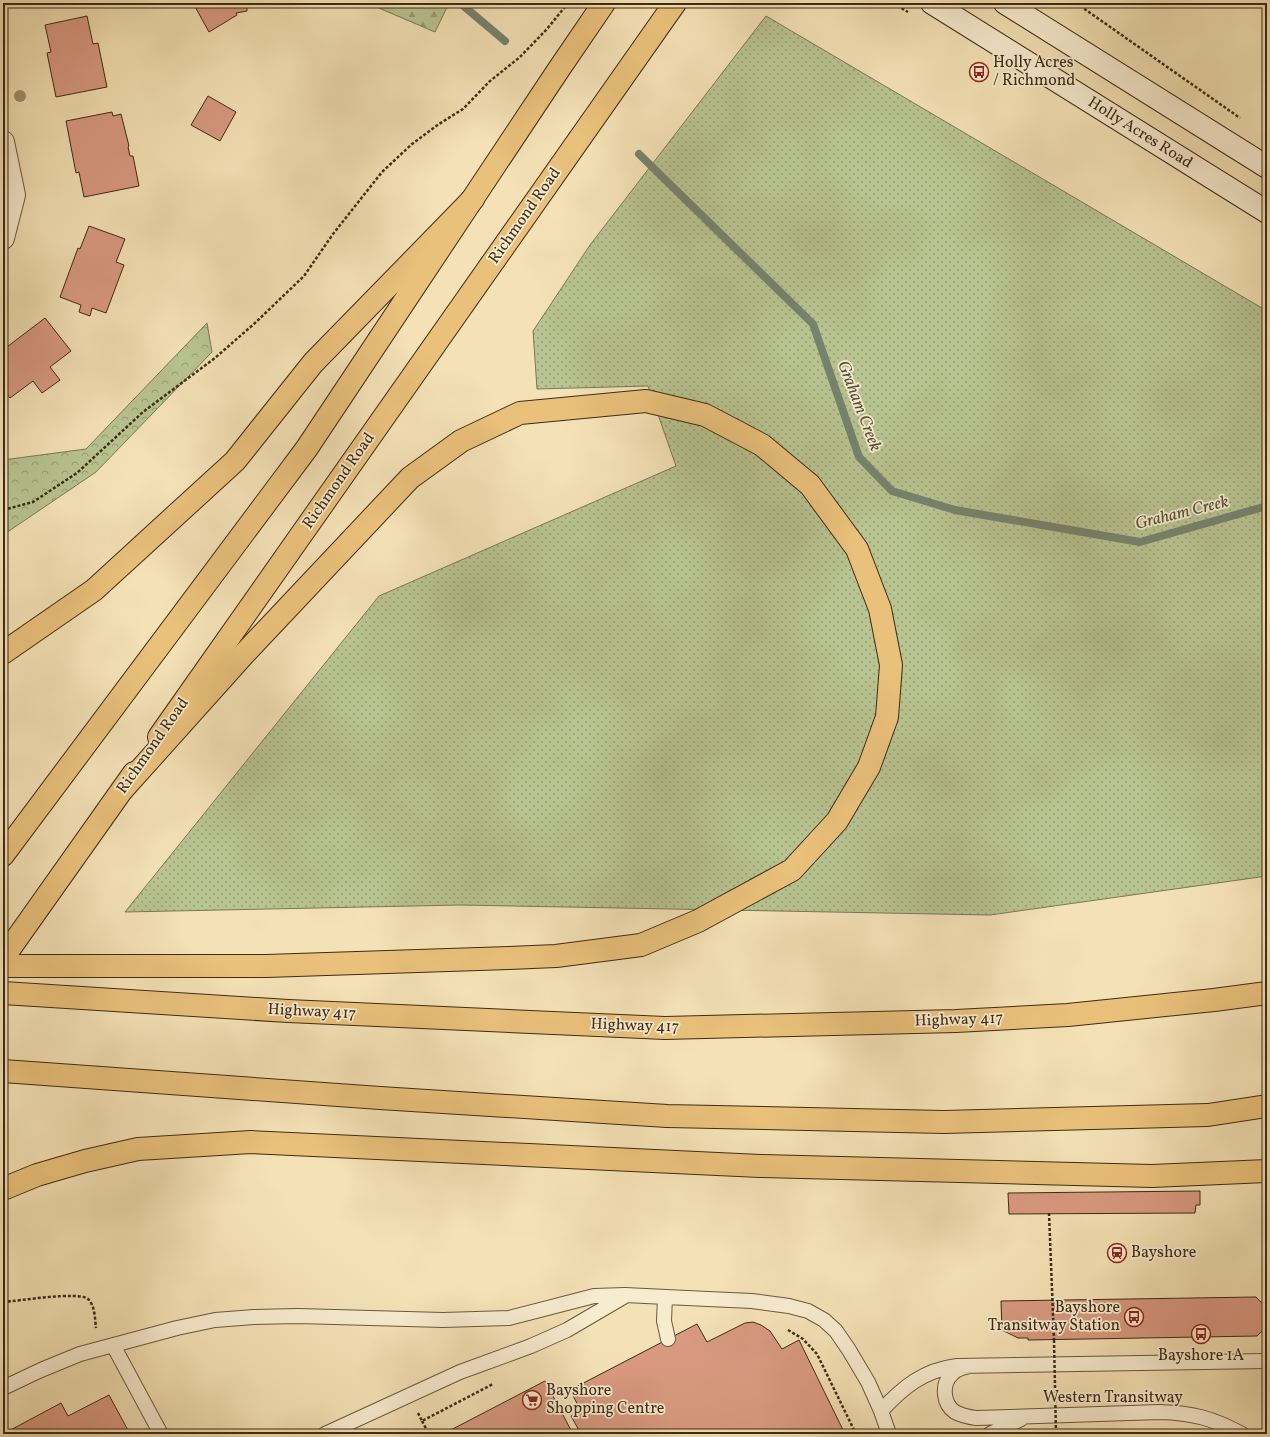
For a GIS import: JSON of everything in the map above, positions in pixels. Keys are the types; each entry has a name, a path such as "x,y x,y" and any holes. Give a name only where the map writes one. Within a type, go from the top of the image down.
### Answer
{"main road":[{"path":"3,855 307,448 604,3"},
{"name":"Richmond Road","path":"3,958 123,790 674,3"},
{"name":"Holly Acres Road","path":"932,3 1267,212"},
{"path":"1005,3 1267,167"},
{"path":"3,142 14,195 3,238"},
{"path":"3,653 94,590 235,461 313,362 472,199"},
{"path":"3,966 266,966 556,956 641,945 698,921 792,870 837,821 869,767 886,717 891,665 880,609 857,549 810,485 762,445 705,415 646,401 520,413 461,441 410,478 245,653 123,790"},
{"path":"1214,1000 1267,988"},
{"name":"Highway 417","path":"3,993 288,1011 665,1028 956,1021 1068,1015 1267,993"},
{"path":"3,1071 380,1098 667,1116 944,1122 1208,1116 1267,1112"},
{"path":"1208,1116 1267,1106"},
{"path":"3,1189 36,1175 85,1161 138,1149 251,1142 760,1166 1152,1176 1267,1171"}],"lane":[{"path":"325,1434 460,1372 531,1346 567,1330 625,1295"},
{"path":"3,1388 80,1354 177,1328 215,1320 298,1316 443,1320 509,1318 594,1296 625,1295 752,1301 789,1306 808,1311 824,1320 836,1331 857,1363 882,1411 889,1434"},
{"path":"665,1297 664,1321 668,1339"},
{"path":"106,1347 160,1434"},
{"name":"Western Transitway","path":"882,1411 893,1398 916,1380 930,1372 944,1367 972,1365 1267,1361"},
{"name":"Western Transitway","path":"972,1365 961,1368 952,1374 947,1381 945,1391 947,1402 954,1411 965,1416 976,1418 1160,1412 1181,1413 1207,1418 1242,1434"},
{"name":"Western Transitway","path":"990,1434 1028,1416"}],"path":[{"path":"3,510 33,502 77,472 143,412 215,358 255,323 304,276 333,234 382,172 412,144 439,124 463,109 490,81 520,56 547,29 568,3"},
{"path":"1076,3 1246,122"},
{"path":"1049,1213 1056,1434"},
{"path":"3,1302 73,1295 85,1297 92,1304 106,1347"},
{"path":"783,1328 791,1331 803,1339 817,1354 856,1434"},
{"path":"422,1421 429,1434"}],"green space":[{"path":"367,3 449,3 435,32"},
{"path":"766,16 1267,311 1267,876 990,915 460,905 125,912 379,596 676,466 648,386 537,389 533,331 590,245"},
{"path":"207,323 212,352 96,472 3,535 3,460 86,449"}],"building":[{"path":"193,3 269,3 247,7 247,11 236,13 237,15 209,32"},
{"path":"87,16 93,44 98,43 107,87 56,97 47,53 51,52 45,25"},
{"path":"208,96 236,112 220,141 191,125"},
{"path":"112,112 113,116 121,114 130,156 133,156 139,186 84,197 79,172 76,173 66,121"},
{"path":"89,226 125,239 116,262 124,265 106,313 92,308 90,316 79,312 81,305 60,297 78,248 80,249"},
{"path":"45,318 71,351 50,367 60,380 42,393 33,381 10,398 3,389 3,356 7,353 3,350"},
{"path":"1200,1191 1200,1205 1196,1205 1195,1213 1009,1214 1008,1193"},
{"name":"Bayshore Transitway Station","path":"1256,1297 1267,1308 1267,1326 1257,1336 1028,1340 1028,1338 1018,1338 1002,1330 1001,1301"},
{"path":"753,1322 770,1331 782,1349 799,1340 845,1434 581,1434 571,1416 581,1411 570,1390 697,1324 707,1342 745,1323"},
{"name":"Bayshore Shopping Centre","path":"545,1381 573,1434 443,1434"},
{"path":"109,1395 130,1434 3,1434 61,1403 68,1416"}],"waterway":[{"name":"Graham Creek","path":"460,3 505,41"},
{"name":"Graham Creek","path":"639,154 813,324 859,457 892,491 955,510 1140,542 1267,506"}],"place":[{"name":"Holly Acres / Richmond","path":"979,72"},
{"name":"Bayshore","path":"1117,1253"},
{"name":"Bayshore Transitway Station","path":"1134,1317"},
{"name":"Bayshore 1A","path":"1201,1334"},
{"name":"Bayshore Shopping Centre","path":"532,1400"}]}
